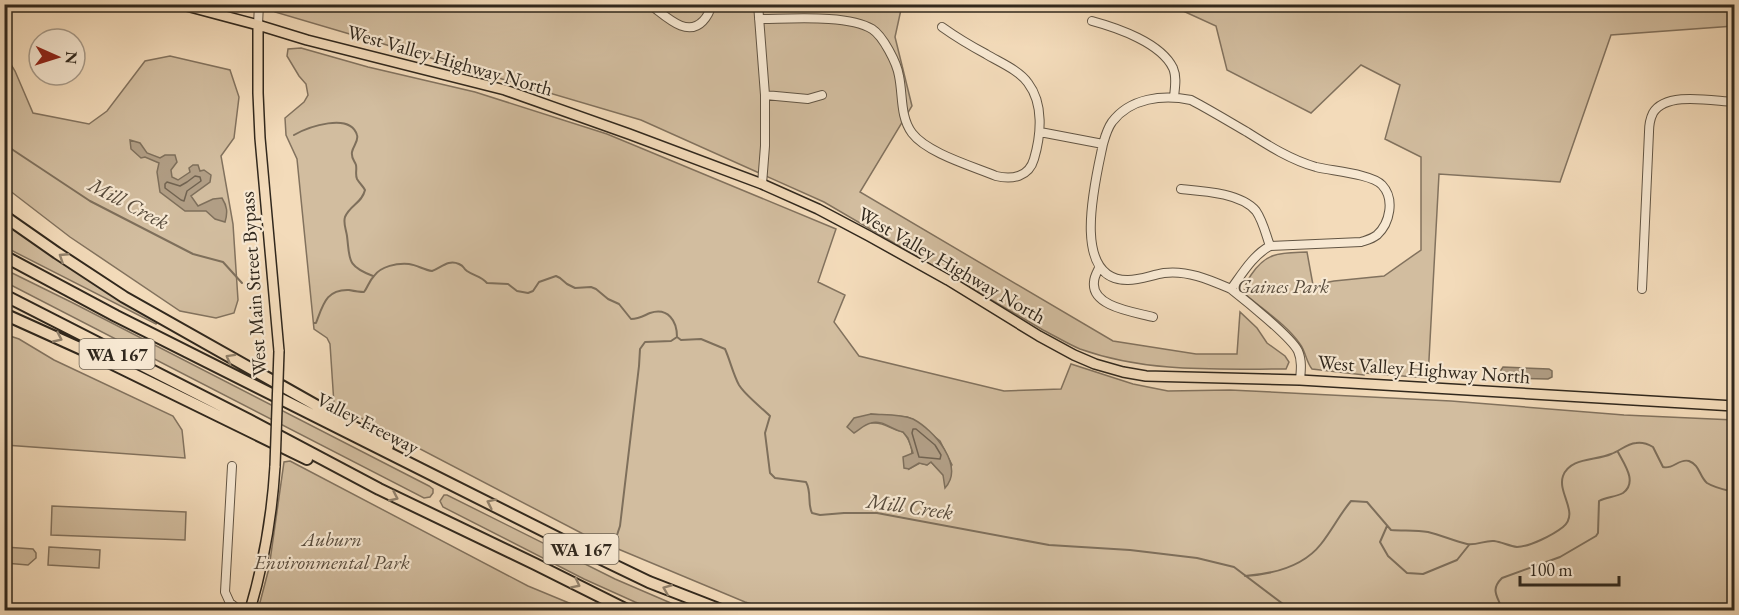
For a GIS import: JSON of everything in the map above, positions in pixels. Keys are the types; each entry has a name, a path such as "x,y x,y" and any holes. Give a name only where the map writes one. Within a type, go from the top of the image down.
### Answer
{"highway":[{"path":"4,216 124,297 373,436 445,481"},
{"name":"Valley Freeway","path":"4,256 116,315 649,582 721,610"},
{"name":"WA 167","path":"4,264 76,299 116,315"},
{"name":"WA 167","path":"4,295 367,483 627,610"},
{"path":"4,314 107,360 284,448 341,474 367,483"}],"main road":[{"name":"West Valley Highway North","path":"179,4 505,90 762,184 818,209 869,236 1074,355 1123,372 1146,376 1300,380 1734,406"},
{"name":"West Main Street Bypass","path":"250,610 260,574 273,505 279,351 260,134 258,25"}],"street":[{"path":"258,25 259,4"},
{"path":"650,4 678,25 692,28 705,19 712,4"},
{"path":"758,4 765,95 762,184"},
{"path":"759,19 834,20 858,24 874,30 890,52 898,70 904,117 912,133 921,143 996,176 1016,177 1026,172 1033,163 1040,132 1036,101 1027,81 1020,74 968,45 942,27"},
{"path":"1092,21 1121,29 1163,55 1173,68 1176,80 1174,96"},
{"path":"765,95 808,99 822,95"},
{"path":"1231,290 1253,260 1262,250 1270,246 1349,243 1371,239 1384,227 1389,217 1388,196 1382,185 1372,178 1316,167 1295,159 1191,100 1174,96 1136,104 1111,123 1103,144 1091,212 1095,262 1111,277 1127,280 1167,273 1186,274 1231,290 1290,340 1296,348 1300,361 1300,380"},
{"path":"1642,289 1649,132 1654,112 1661,105 1675,99 1734,102"},
{"path":"1040,132 1103,144"},
{"path":"1181,189 1231,196 1249,204 1261,220 1270,246"},
{"path":"1099,268 1093,283 1100,299 1153,317"},
{"path":"232,466 225,592 230,603 239,610"}],"green space":[{"path":"275,4 902,5 895,37 912,106 860,192 1113,341 1196,354 1237,354 1240,312 1257,328 1267,343 1285,356 1289,362 1286,369 1182,368 1131,362 1080,349 1043,330 824,202 641,120 275,12"},
{"name":"Gaines Park","path":"1734,4 1734,26 1611,35 1560,182 1439,174 1428,378 1364,373 1364,375 1312,369 1302,347 1294,337 1244,293 1247,281 1257,267 1275,255 1307,252 1313,285 1384,276 1421,250 1421,157 1385,139 1400,85 1361,65 1311,113 1227,70 1216,26 1170,5"},
{"path":"301,48 368,67 475,92 607,134 836,229 818,282 845,295 834,322 859,356 1004,391 1061,389 1071,364 1133,384 1168,391 1230,390 1451,401 1624,415 1734,420 1734,610 771,610 745,602 587,536 334,404 330,344 327,338 314,329 297,159 286,135 285,118 304,102 308,95 306,84 287,56 288,49","holes":["871,414 907,417 940,441 952,465 943,475 931,462 927,465 920,463 909,469 912,450 903,432 871,423"]},
{"path":"4,53 15,71 33,113 89,124 107,111 145,61 170,56 230,70 239,97 234,138 221,156 233,224 238,300 234,313 216,318 180,311 70,237 5,187"},
{"path":"4,222 156,320 156,324 5,247"},
{"path":"4,269 429,486 433,489 433,493 430,497 424,498 5,282"},
{"path":"4,334 19,339 54,360 173,416 182,430 185,458 5,445"},
{"name":"Auburn Environmental Park","path":"290,461 528,586 586,610 258,610 269,568 284,462"},
{"path":"444,495 615,579 687,610 654,610 584,579 443,507 440,501"},
{"path":"52,506 186,512 185,540 51,535"},
{"path":"5,547 33,549 36,558 28,565 5,563"},
{"path":"49,547 100,550 99,568 48,565"}],"water":[{"path":"130,140 140,143 147,153 160,158 165,155 175,155 177,162 171,170 172,177 178,180 190,172 189,168 193,165 198,165 200,171 204,170 211,175 210,182 191,196 198,206 213,199 222,198 226,209 225,222 215,219 206,211 185,211 160,192 157,172 159,163 145,157 141,158 131,149"},
{"path":"1503,367 1549,369 1552,371 1552,377 1548,379 1508,378 1501,374"},
{"path":"871,414 908,417 930,431 949,459 950,479 945,488 943,475 931,462 927,465 919,463 909,469 904,468 903,457 913,453 908,438 903,432 879,422 864,426 854,433 847,427 854,418"}],"waterway":[{"path":"294,135 328,123 346,124 353,128 357,135 352,156 356,165 357,179 365,190 347,213 344,224 351,261 358,269 373,276"},
{"name":"Mill Creek","path":"4,144 90,201 193,254 223,262 242,283"},
{"name":"Mill Creek","path":"314,323 330,295 341,290 364,292 377,273 394,265 409,264 432,271 448,263 455,263 487,283 508,284 517,291 528,293 533,291 539,282 556,276 575,288 596,289 608,299 619,304 631,319 662,312 673,321 677,337 681,340 701,339 725,349 739,385 770,416 765,433 770,473 775,478 806,482 812,513 820,515 877,513 1049,545 1130,550 1197,558 1234,567 1291,610"},
{"path":"614,539 620,526 640,349 645,342 671,341 677,337"},
{"path":"1245,576 1277,571 1306,558 1321,544 1351,501 1367,502 1391,530 1428,532 1470,544 1491,541 1517,547 1528,545 1553,534 1568,521 1569,509 1562,482 1566,470 1584,460 1605,456 1636,443 1645,443 1653,447 1663,467 1689,461 1695,465 1707,483 1734,492"},
{"path":"1502,610 1495,590 1502,578 1560,557 1596,536 1599,501 1623,493 1629,484 1630,478 1618,452"},
{"path":"1387,526 1380,542 1388,556 1407,573 1423,574 1457,560 1469,545"}]}
